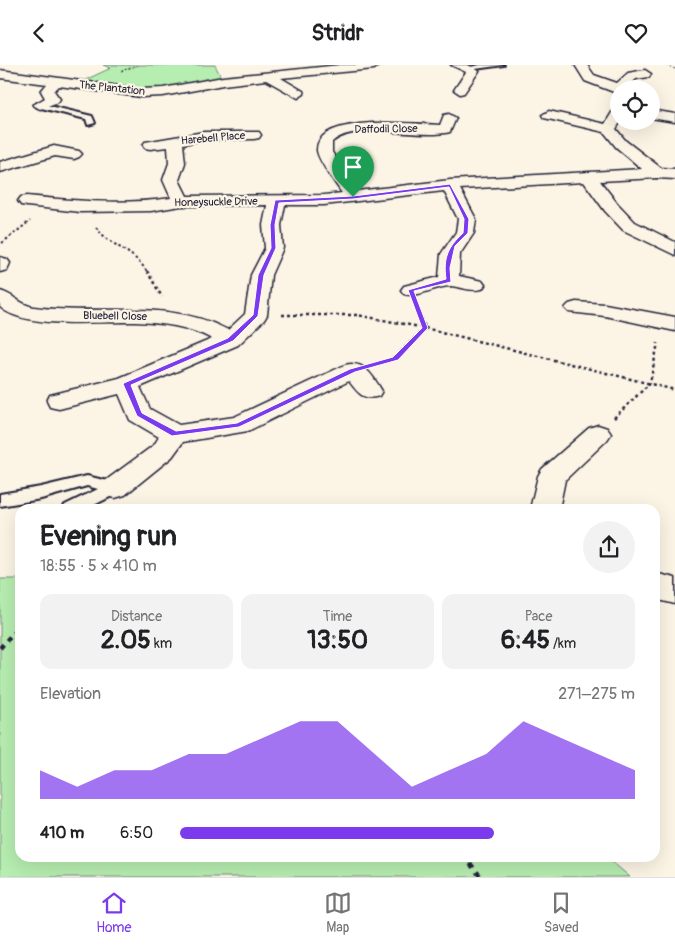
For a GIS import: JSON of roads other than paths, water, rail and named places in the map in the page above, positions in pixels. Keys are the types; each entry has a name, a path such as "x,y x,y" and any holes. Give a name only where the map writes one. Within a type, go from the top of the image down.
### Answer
{"street":[{"name":"The Plantation","path":"0,74 141,93 163,92 221,77 268,76 330,67 374,65"},
{"path":"580,65 589,78 610,86"},
{"path":"460,90 473,71 462,67"},
{"path":"628,80 632,76 645,74"},
{"path":"0,80 15,76"},
{"path":"268,76 288,91"},
{"path":"221,77 231,92"},
{"path":"40,105 53,99 47,91 56,82"},
{"path":"163,92 172,103"},
{"path":"549,115 569,118 609,129 621,144 657,173"},
{"path":"660,116 675,118"},
{"name":"Daffodil Close","path":"353,197 324,152 325,141 334,133 355,128 448,128"},
{"name":"Harebell Place","path":"181,201 172,180 177,163 175,141 204,136 254,135"},
{"path":"150,145 175,141"},
{"path":"0,167 54,151 74,154"},
{"name":"Honeysuckle Drive","path":"27,201 80,207 151,206 181,201 277,201 353,197 450,185 657,173 675,174"},
{"path":"588,177 611,207 629,226 675,249"},
{"path":"449,280 447,268 452,246 466,233 466,219 450,185"},
{"path":"59,401 127,384 230,340 256,315 261,275 274,248 272,225 277,201"},
{"path":"411,290 449,280 475,285"},
{"name":"Bluebell Close","path":"0,297 15,309 55,315 157,317 192,323 217,331 230,340"},
{"path":"576,308 605,310 668,323"},
{"path":"333,355 353,370 370,391"},
{"path":"127,384 139,414 175,434 239,425 353,370"},
{"path":"115,488 162,451 175,434"},
{"path":"545,504 552,476 598,434"},
{"path":"660,587 675,591"}],"lane":[{"path":"462,67 501,65"},
{"path":"40,105 89,118 91,123"},
{"path":"0,500 42,493 87,481 115,488"},
{"path":"81,504 115,488"}]}
